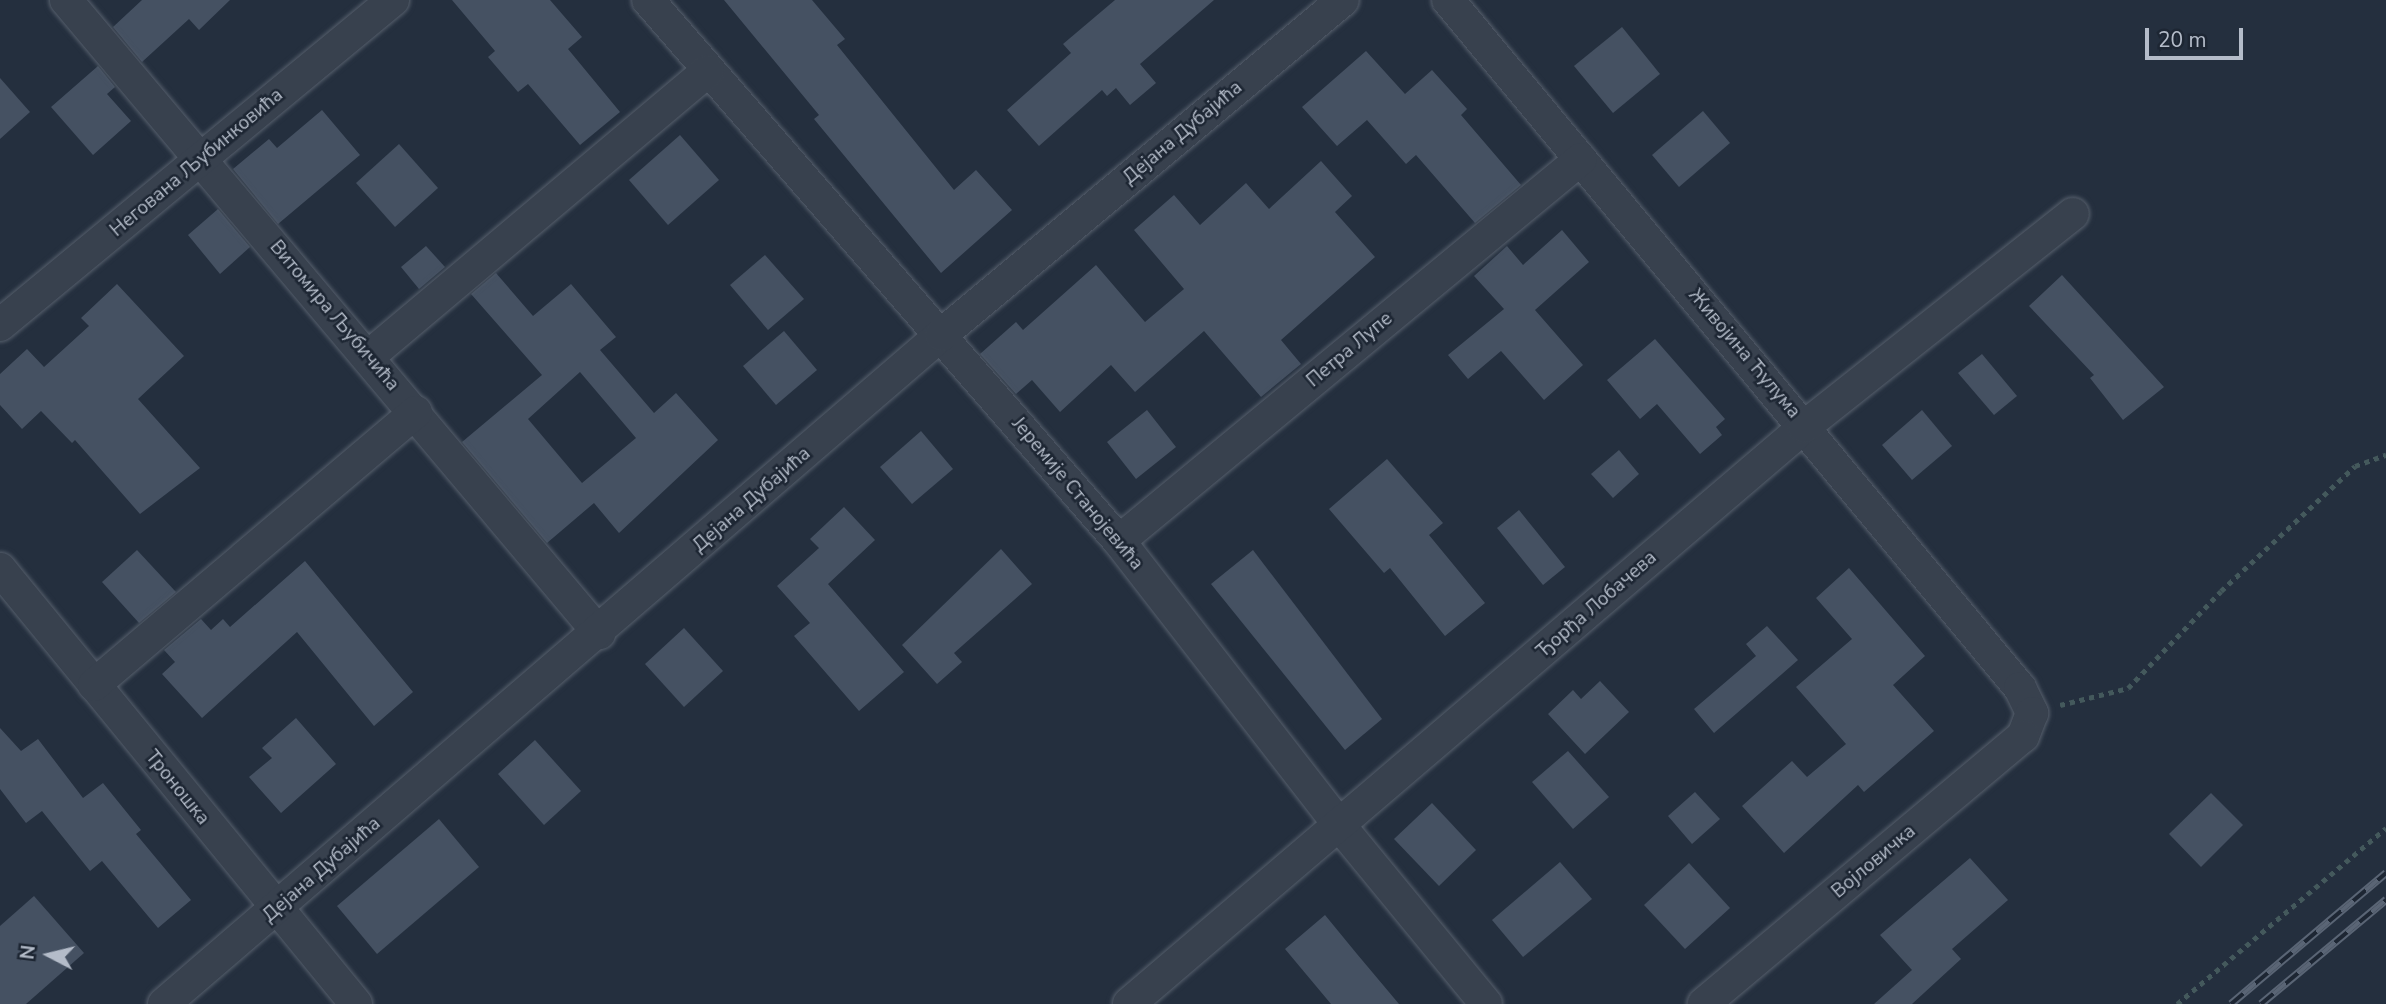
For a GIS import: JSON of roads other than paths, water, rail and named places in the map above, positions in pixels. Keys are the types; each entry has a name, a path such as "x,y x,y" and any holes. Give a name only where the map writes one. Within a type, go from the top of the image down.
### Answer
{"street":[{"name":"Витомира Љубичића","path":"66,0 416,412 599,633"},
{"name":"Негована Љубинковића","path":"0,325 393,0"},
{"name":"Јеремије Станојевића","path":"648,0 1119,541 1340,826 1486,1004"},
{"name":"Дејана Дубајића","path":"164,1004 599,633 941,335 1343,0"},
{"name":"Живојина Ћулума","path":"1448,0 2020,688 2032,713"},
{"path":"368,357 708,71"},
{"name":"Петра Лупе","path":"1119,541 1581,159"},
{"name":"Ђорђа Лобачева","path":"1129,1004 1804,427 2073,214"},
{"path":"94,685 416,412"},
{"name":"Троношка","path":"0,569 276,910 356,1004"},
{"name":"Војловичка","path":"1704,1004 2023,736 2032,713"}],"railway":[{"path":"2231,1004 2386,873"},
{"path":"2261,1004 2386,900"}]}
